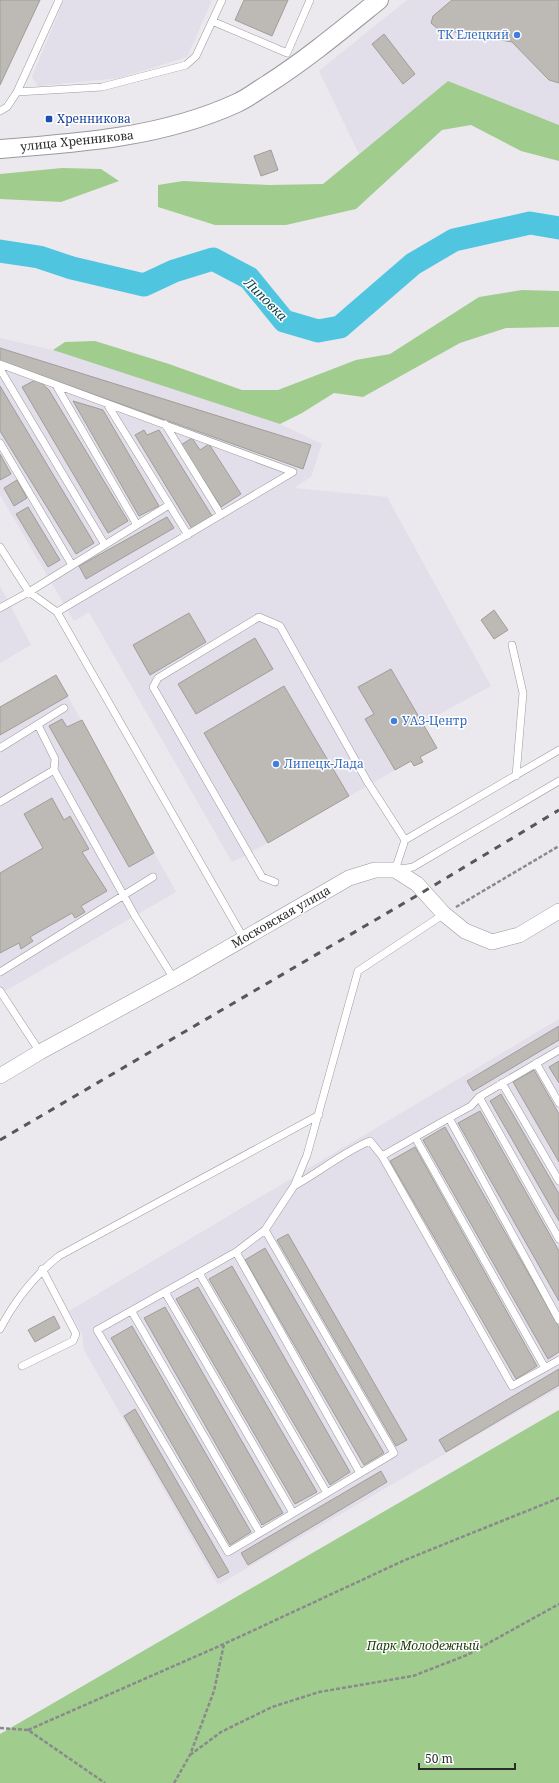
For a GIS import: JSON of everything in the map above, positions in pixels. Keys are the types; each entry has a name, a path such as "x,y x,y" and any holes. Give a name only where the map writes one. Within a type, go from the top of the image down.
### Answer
{"street":[{"name":"улица Хренникова","path":"0,149 115,138 181,125 239,102 292,59 379,0"},
{"name":"Московская улица","path":"0,1076 40,1052 174,979 349,878 375,870 395,870"},
{"path":"395,870 417,884 444,914 465,931 492,942 519,935 559,911"}],"lane":[{"path":"0,111 7,107 17,92 59,0"},
{"path":"17,92 102,87 186,65 196,56 222,0"},
{"path":"212,21 292,59 310,0"},
{"path":"0,364 294,472 57,612"},
{"path":"0,369 105,545"},
{"path":"56,385 137,525"},
{"path":"107,404 188,535"},
{"path":"164,424 221,515"},
{"path":"0,443 72,565"},
{"path":"0,608 29,592 169,505"},
{"path":"0,547 29,592 57,612 244,939"},
{"path":"275,882 262,877 153,687 158,678 260,617 280,626 367,781 405,840"},
{"path":"512,645 523,694 516,776"},
{"path":"0,748 64,708"},
{"path":"38,725 55,759 54,770 124,896 174,979"},
{"path":"559,750 405,840 395,870 413,867 559,781"},
{"path":"1,798 54,770"},
{"path":"0,972 153,877"},
{"path":"265,1230 394,1453 228,1552 98,1330 236,1252 265,1230 294,1186 307,1155 358,971 444,914"},
{"path":"0,991 40,1052"},
{"path":"382,1156 471,1106 480,1097 502,1083 559,1050"},
{"path":"536,1063 559,1103"},
{"path":"502,1083 559,1181"},
{"path":"480,1097 559,1239"},
{"path":"0,1329 12,1306 42,1269 59,1256 319,1115"},
{"path":"449,1118 559,1320"},
{"path":"415,1137 545,1368"},
{"path":"294,1186 355,1147 370,1141 382,1156 512,1386 559,1360"},
{"path":"236,1252 360,1473"},
{"path":"22,1366 73,1341 76,1334 42,1269"},
{"path":"199,1272 327,1493"},
{"path":"165,1292 293,1513"},
{"path":"132,1312 260,1533"}],"path":[{"path":"444,914 559,846"},
{"path":"0,1728 28,1730 224,1644 405,1560 559,1498"},
{"path":"190,1754 221,1732 272,1707 320,1692 413,1676 467,1655 559,1604"},
{"path":"174,1783 190,1754 214,1691 224,1644"},
{"path":"28,1730 105,1783"}],"shaded area":[{"path":"64,0 212,0 187,57 119,78 38,86 32,77"},
{"path":"407,0 559,0 559,125 448,81 359,154 319,71"},
{"path":"0,338 53,350 280,424 322,444 311,477 294,488 387,497 491,686 423,723 437,748 420,757 423,762 414,766 411,761 232,862 89,612 74,621 0,495"},
{"path":"0,586 31,645 0,663"},
{"path":"56,675 176,892 0,994 0,707"},
{"path":"559,1019 559,1388 218,1585 84,1350 82,1334 69,1311"}],"green space":[{"path":"448,81 559,125 559,161 521,151 471,125 442,130 356,209 286,225 215,225 158,207 158,185 183,181 269,185 323,184"},
{"path":"62,168 101,169 119,181 61,202 0,199 0,174"},
{"path":"522,290 559,291 559,327 506,328 460,343 363,397 334,393 302,413 280,424 53,350 65,342 95,341 169,364 242,390 278,390 356,360 390,354 479,297"},
{"name":"Парк Молодежный","path":"559,1410 559,1783 0,1783 0,1734"}],"building":[{"path":"0,0 40,0 0,85"},
{"path":"244,0 288,0 272,36 235,20"},
{"name":"ТК Елецкий","path":"452,0 559,0 559,83 549,80 512,42 438,29 431,23 433,16"},
{"path":"384,34 415,74 403,84 372,44"},
{"path":"271,150 278,170 261,176 254,156"},
{"path":"0,348 311,445 303,469 0,361"},
{"path":"37,379 49,390 128,521 108,533 22,387"},
{"path":"0,386 94,543 76,554 0,431"},
{"path":"73,401 103,410 159,506 139,516"},
{"path":"144,430 147,435 159,430 212,516 192,529 135,435"},
{"path":"192,438 200,450 209,444 241,494 221,507 181,445"},
{"path":"0,454 11,474 0,480"},
{"path":"17,480 27,498 14,506 4,488"},
{"path":"28,507 60,560 48,567 16,514"},
{"path":"167,517 174,528 86,579 79,566"},
{"path":"494,610 508,630 494,639 481,620"},
{"path":"189,613 206,642 150,675 133,645"},
{"path":"255,638 273,669 196,714 178,684"},
{"name":"УАЗ-Центр","path":"391,669 437,748 420,757 423,762 414,766 411,761 395,770 365,719 374,714 358,687"},
{"path":"56,675 68,696 0,735 0,707"},
{"name":"Липецк-Лада","path":"284,686 349,796 268,843 204,733"},
{"path":"62,719 67,727 82,720 154,853 129,867 49,726"},
{"path":"52,798 64,820 70,816 89,849 82,852 107,891 81,906 85,912 75,918 72,913 30,937 33,941 21,949 19,943 0,953 0,873 43,848 24,814"},
{"path":"559,1026 559,1040 473,1091 467,1081"},
{"path":"559,1061 559,1083 549,1067"},
{"path":"534,1070 559,1114 559,1162 513,1082"},
{"path":"501,1094 559,1194 559,1221 490,1101"},
{"path":"480,1111 559,1251 559,1301 458,1123"},
{"path":"445,1127 559,1327 559,1352 548,1359 423,1140"},
{"path":"415,1147 537,1366 516,1379 390,1161"},
{"path":"288,1234 407,1440 396,1446 277,1240"},
{"path":"265,1248 384,1453 364,1465 245,1260"},
{"path":"232,1266 350,1472 330,1485 209,1279"},
{"path":"198,1287 317,1492 295,1504 176,1299"},
{"path":"165,1307 283,1513 262,1525 144,1318"},
{"path":"54,1316 60,1328 35,1342 28,1330"},
{"path":"132,1326 251,1532 230,1545 111,1338"},
{"path":"559,1369 559,1385 446,1452 439,1440"},
{"path":"135,1409 229,1572 218,1578 124,1416"},
{"path":"381,1471 387,1482 248,1565 241,1553"}],"waterway":[{"name":"Липовка","path":"0,251 39,257 72,268 144,285 174,271 213,259 249,278 284,321 318,331 340,327 413,264 454,240 530,223 559,228"}],"railway":[{"path":"0,1140 423,892 559,810"}],"place":[{"name":"ТК Елецкий","path":"517,35"},
{"name":"Хренникова","path":"49,119"},
{"name":"УАЗ-Центр","path":"394,721"},
{"name":"Липецк-Лада","path":"276,764"}]}
